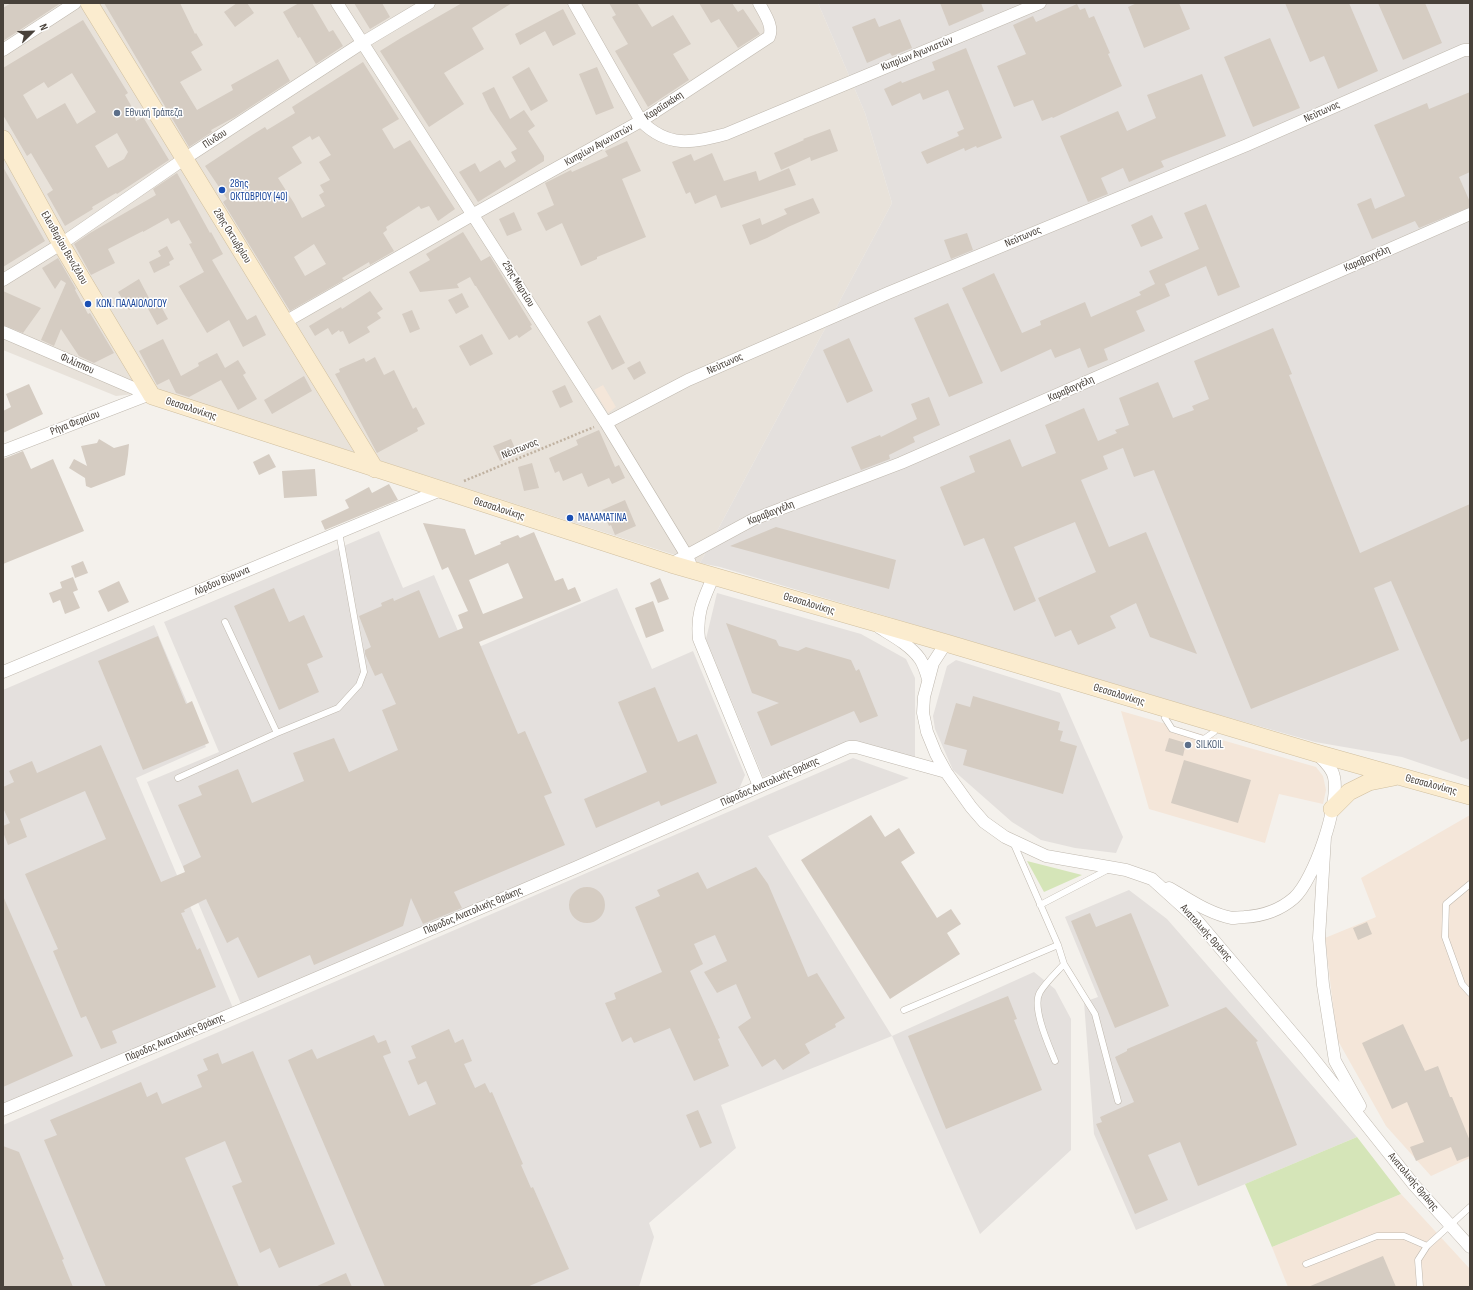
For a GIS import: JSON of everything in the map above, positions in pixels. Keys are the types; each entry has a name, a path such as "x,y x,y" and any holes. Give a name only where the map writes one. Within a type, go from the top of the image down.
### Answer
{"main road":[{"name":"28ης Οκτωβρίου","path":"89,3 374,469"},
{"name":"Ελευθερίου Βενιζέλου","path":"3,139 61,244 150,396"},
{"name":"Θεσσαλονίκης","path":"150,396 672,564 690,563 714,575 873,623 946,643 1316,753 1470,796"},
{"path":"1332,809 1349,792 1369,782 1398,776"}],"street":[{"path":"3,50 75,3"},
{"name":"25ης Μαρτίου","path":"337,3 474,214 606,423 690,563"},
{"name":"Πίνδου","path":"3,280 61,244 184,159 362,43 430,3"},
{"name":"Καραϊσκάκη","path":"574,3 641,121 769,36 771,30 770,26 759,3"},
{"name":"Κυπρίων Αγωνιστών","path":"285,322 641,121 651,131 673,141 706,139 726,134 1040,3"},
{"name":"Νεύτωνος","path":"606,423 688,380 873,300 1247,145 1464,50 1470,50"},
{"name":"Καραβαγγέλη","path":"690,563 754,519 901,464 1470,214"},
{"name":"Φιλίππου","path":"3,332 150,396"},
{"name":"Ρήγα Φεραίου","path":"3,451 150,396"},
{"name":"Λόρδου Βύρωνα","path":"3,672 441,490"},
{"path":"714,575 700,611 697,625 699,639 759,786"},
{"path":"873,623 898,640 919,658 928,679"},
{"name":"Ανατολικής Θράκης","path":"946,643 933,663 924,697 923,713 927,732 936,754 946,772 971,807 984,822 1004,838 1046,856 1126,870 1152,879 1194,917 1305,1048 1414,1185 1470,1247"},
{"name":"Πάροδος Ανατολικής Θράκης","path":"3,1110 519,892 759,786 852,747 946,772"},
{"path":"1152,879 1209,910 1233,918 1258,916 1277,910 1295,898 1307,882 1325,837 1332,809 1334,776 1331,769 1316,753"},
{"path":"1325,837 1319,938 1323,985 1335,1061 1355,1099 1414,1185"}],"lane":[{"path":"178,778 277,733 338,708 359,685 364,672 339,532"},
{"path":"225,622 277,733"},
{"path":"1166,718 1172,729 1204,739 1214,732"},
{"path":"1013,841 1058,946 1064,964 1094,1014 1118,1101"},
{"path":"1040,905 1110,868"},
{"path":"1470,884 1446,904 1445,937 1462,984 1470,993"},
{"path":"904,1010 1058,946"},
{"path":"1056,1060 1042,1030 1039,1011 1039,995 1064,964"},
{"path":"1420,1287 1418,1260 1427,1246 1470,1207"},
{"path":"1306,1264 1377,1236 1404,1236 1427,1246"}],"path":[{"name":"Νέυτωνος","path":"462,481 606,423"}],"shaded area":[{"path":"3,3 818,3 865,113 892,203 700,563 162,391 116,396 3,350"},
{"path":"818,3 1470,3 1470,780 1402,757 1315,742 720,567 700,563 892,203 865,113"},
{"path":"603,385 616,407 608,413 594,390"},
{"path":"379,531 403,588 434,575 467,652 617,588 652,669 693,651 745,775 737,794 241,1004 147,782 219,752 164,622"},
{"path":"717,593 861,634 906,659 915,678 915,758 851,741 763,777 706,639"},
{"path":"154,625 206,747 136,778 233,1008 3,1104 3,690"},
{"path":"956,660 1060,693 1123,837 1116,853 1075,848 1041,840 1012,822 953,770 935,729 933,716 947,666"},
{"path":"1121,711 1316,767 1323,776 1326,790 1323,804 1279,794 1265,843 1149,809"},
{"path":"853,758 909,778 768,836 892,1036 721,1105 736,1148 649,1223 654,1237 639,1287 3,1287 3,1125"},
{"path":"1470,815 1470,1158 1431,1176 1386,1126 1337,1039 1325,938 1376,917 1361,878"},
{"path":"1129,890 1167,919 1357,1137 1136,1230 1094,1134 1084,1002 1098,997 1065,917"},
{"path":"1034,972 1055,989 1071,1019 1071,1150 980,1234 892,1036"},
{"path":"1401,1194 1470,1269 1470,1287 1288,1287 1272,1247"}],"green space":[{"path":"1027,861 1082,875 1044,892"},
{"path":"1357,1137 1401,1194 1272,1247 1245,1184"}],"building":[{"path":"11,3 61,3 3,41 3,8"},
{"path":"104,3 180,3 195,34 196,33 203,45 191,52 202,70 180,82 197,110 233,90 231,85 278,59 290,81 235,117 211,130 212,132 189,147"},
{"path":"237,3 247,3 254,13 235,27 224,12"},
{"path":"299,3 312,3 329,32 333,30 343,46 316,64 300,37 298,38 283,12"},
{"path":"354,3 382,3 390,17 370,29"},
{"path":"462,3 512,3 472,28 484,49 444,73 464,104 429,127 380,51"},
{"path":"609,3 637,3 652,27 673,15 691,44 673,54 689,80 648,107 615,51 628,44 612,17 616,15"},
{"path":"699,3 732,3 738,12 743,9 760,34 738,48 719,19 711,23"},
{"path":"940,3 981,3 984,11 949,26"},
{"path":"1137,3 1179,3 1190,29 1144,48 1128,7"},
{"path":"1285,3 1349,3 1378,71 1338,89 1324,56 1310,62"},
{"path":"1378,3 1425,3 1442,43 1403,60"},
{"path":"1077,4 1080,10 1085,8 1089,18 1094,16 1122,86 1053,118 1052,117 1042,121 1033,100 1014,107 997,66 1026,54 1013,25 1033,16 1036,22"},
{"path":"563,9 576,34 553,46 545,31 520,45 515,34"},
{"path":"875,18 879,27 900,19 912,48 892,56 890,53 867,63 852,27"},
{"path":"83,20 128,93 125,95 133,109 136,121 143,117 169,160 117,194 116,193 92,207 93,209 65,226 47,194 53,190 31,153 27,156 3,115 3,68","holes":["72,73 96,112 77,124 65,103 37,119 23,95 44,82 48,88","117,133 128,152 124,159 108,168 95,146"]},
{"path":"1270,38 1300,108 1253,127 1224,57"},
{"path":"966,48 1002,138 977,148 976,146 965,151 964,148 927,164 921,152 959,136 957,132 964,129 948,90 923,100 920,93 892,106 884,89 901,81 902,83 935,70 932,62"},
{"path":"363,62 399,119 382,129 394,149 410,140 455,209 438,221 429,206 421,209 419,206 386,227 387,230 383,233 394,251 370,265 369,262 342,278 344,280 290,311 223,202 227,199 205,166 265,127 267,130 295,113 292,107","holes":["310,136 312,140 319,136 331,155 319,162 330,180 320,185 324,192 319,195 325,206 302,218 278,178 302,163 292,147","314,244 326,264 305,276 294,257"]},
{"path":"529,67 548,101 531,111 512,77"},
{"path":"597,67 614,108 596,115 579,74"},
{"path":"1202,74 1226,136 1161,161 1164,167 1129,182 1123,168 1101,178 1108,194 1088,202 1060,136 1118,111 1127,131 1156,118 1147,95"},
{"path":"494,87 510,119 524,110 535,126 528,131 544,156 544,161 478,202 459,172 475,163 480,172 500,160 505,168 516,161 511,152 517,149 490,110 482,93"},
{"path":"1470,92 1470,172 1459,177 1470,202 1470,207 1419,228 1415,221 1372,239 1357,204 1371,198 1375,209 1405,196 1374,125 1427,103 1429,109"},
{"path":"830,129 838,151 811,161 810,157 781,170 774,153 804,140 803,139"},
{"path":"627,141 641,171 622,179 646,237 597,257 597,259 581,266 562,223 546,231 537,213 554,205 545,183 571,170 572,172 608,156 605,151"},
{"path":"712,153 724,181 756,171 759,181 789,168 796,185 721,208 716,195 695,204 690,192 686,194 672,162 691,154 694,161"},
{"path":"3,167 45,241 3,267"},
{"path":"177,173 223,254 212,260 247,320 256,315 266,335 243,347 229,320 207,333 179,286 204,272 189,244 192,243 179,220 171,224 168,218 108,249 115,263 91,275 74,244 90,233 156,195 153,189"},
{"path":"813,198 820,213 750,245 742,225 760,218 762,225 787,214 784,209"},
{"path":"1206,204 1240,287 1218,296 1206,266 1165,284 1170,296 1136,311 1145,331 1104,349 1108,360 1088,368 1080,348 1055,358 1051,349 1001,372 962,288 994,273 1022,333 1041,325 1040,321 1085,302 1091,317 1141,295 1139,292 1155,284 1149,271 1199,249 1184,213"},
{"path":"514,212 522,230 507,236 499,219"},
{"path":"1152,215 1163,238 1141,247 1131,225"},
{"path":"463,232 481,261 490,256 532,325 530,326 532,329 519,338 517,335 509,340 470,277 457,284 459,288 420,292 409,272 430,260 426,254"},
{"path":"967,233 973,250 951,259 944,240"},
{"path":"167,246 174,259 169,262 170,265 154,273 149,262 161,256 158,251"},
{"path":"58,258 76,289 75,290 88,314 90,313 114,353 94,363 79,356 61,329 54,346 41,340 66,283 61,280 55,289 42,268"},
{"path":"139,279 149,298 129,310 118,292"},
{"path":"3,291 41,308 23,333 3,325"},
{"path":"370,291 383,309 377,313 381,318 367,327 370,332 349,344 343,331 340,332 339,330 332,335 328,328 315,336 309,326 341,307 342,309"},
{"path":"462,293 469,307 456,314 448,300"},
{"path":"157,299 168,319 157,325 146,305"},
{"path":"948,303 983,383 949,397 914,318"},
{"path":"412,310 420,329 410,333 402,314"},
{"path":"600,315 625,363 612,370 587,322"},
{"path":"1273,328 1292,374 1289,375 1360,553 1470,504 1470,738 1461,742 1391,581 1374,588 1399,650 1251,709 1154,470 1134,477 1123,448 1103,456 1108,469 1081,480 1109,547 1146,532 1197,654 1150,637 1136,603 1110,616 1116,628 1078,645 1071,630 1055,637 1038,598 1096,572 1075,522 1014,547 1036,601 1014,611 984,538 964,546 940,487 975,472 969,456 1010,439 1022,467 1056,453 1045,425 1084,408 1098,441 1117,433 1115,430 1129,425 1119,398 1158,382 1173,418 1194,410 1192,406 1209,399 1194,361"},
{"path":"482,334 493,354 470,366 459,346"},
{"path":"849,338 873,391 847,403 823,350"},
{"path":"163,339 181,376 199,366 198,363 217,353 225,368 238,360 246,373 243,375 257,399 238,410 221,380 189,397 176,393 169,379 157,385 139,351"},
{"path":"375,357 384,375 394,370 413,409 416,407 425,424 417,428 418,431 377,453 335,374 340,372 339,369 364,358 366,362"},
{"path":"640,361 646,373 634,380 627,368"},
{"path":"304,376 312,391 272,414 264,400"},
{"path":"29,384 43,414 3,433 3,411 11,407 6,394"},
{"path":"565,385 573,402 560,408 552,391"},
{"path":"929,397 940,425 913,437 915,442 889,455 890,459 861,470 851,447 880,435 881,437 917,419 911,404"},
{"path":"599,430 615,467 619,465 625,478 612,484 609,478 588,487 582,473 563,481 559,471 555,473 549,458 578,445 576,440"},
{"path":"99,439 114,448 129,444 125,475 91,488 86,486 85,478 69,468 74,459 87,466 81,446 97,443"},
{"path":"511,439 517,453 500,461 493,446"},
{"path":"23,451 31,469 53,459 84,531 3,564 3,459"},
{"path":"269,454 276,467 259,475 253,462"},
{"path":"532,463 539,488 524,491 518,467"},
{"path":"315,469 317,496 284,498 282,471"},
{"path":"389,484 398,500 325,530 321,521 349,508 345,500 369,487 372,493"},
{"path":"625,500 636,526 615,535 602,510"},
{"path":"423,523 465,529 475,555 501,544 500,542 518,535 520,538 534,532 555,581 563,578 568,590 575,587 581,601 479,642 518,734 525,731 552,793 544,796 565,845 454,892 462,908 423,924 411,898 403,926 314,965 310,955 258,978 238,937 227,943 206,899 181,913 197,950 200,948 216,987 112,1031 117,1043 101,1049 86,1016 81,1018 53,951 58,949 25,874 106,839 85,791 20,819 27,837 8,845 3,832 3,826 10,823 3,808 3,787 14,782 9,771 32,761 37,773 101,745 161,882 185,872 183,866 201,857 178,805 202,795 198,786 238,769 252,803 304,781 293,753 334,738 349,772 398,750 382,710 396,704 382,673 375,676 365,654 365,650 371,647 359,616 382,606 381,603 393,598 394,601 419,590 439,638 463,628 458,615 468,611 448,567 442,570","holes":["508,563 523,598 483,614 469,580"]},
{"path":"776,527 896,560 889,589 730,546"},
{"path":"83,561 88,573 75,578 71,566"},
{"path":"73,577 78,590 73,592 80,608 65,614 60,600 53,603 49,593 62,588 60,582"},
{"path":"660,578 669,599 658,603 650,583"},
{"path":"119,581 129,602 108,612 98,591"},
{"path":"274,588 289,622 304,615 323,657 307,664 319,692 279,710 234,606"},
{"path":"653,601 664,631 646,638 635,608"},
{"path":"726,623 776,640 779,646 798,651 806,647 851,660 856,671 859,669 878,716 860,723 854,711 771,746 757,712 779,703 752,693"},
{"path":"158,636 186,704 192,701 209,743 143,770 98,661"},
{"path":"655,687 678,742 697,734 717,783 661,806 659,801 596,828 584,799 647,772 618,702"},
{"path":"973,696 1060,722 1058,730 1063,731 1060,741 1077,746 1063,794 963,765 967,750 944,744 956,703 970,707"},
{"path":"1169,738 1186,743 1183,756 1165,751"},
{"path":"1184,760 1251,780 1238,823 1171,803"},
{"path":"871,815 885,837 899,828 915,853 901,862 937,918 951,909 961,924 947,933 960,954 890,999 801,860"},
{"path":"756,867 768,884 808,977 817,973 845,1018 835,1024 836,1027 805,1044 810,1053 783,1070 775,1059 762,1067 738,1027 751,1018 736,984 717,993 704,972 727,961 715,935 694,944 703,964 690,971 720,1038 718,1039 729,1066 694,1081 670,1028 634,1043 631,1037 622,1042 605,1003 616,999 614,993 662,972 635,907 660,896 657,890 698,872 707,889"},
{"path":"590,887 600,892 604,898 604,912 600,918 594,922 584,923 574,918 570,912 569,902 574,892 580,888"},
{"path":"3,896 73,1056 3,1087"},
{"path":"1090,913 1096,927 1131,913 1169,1006 1115,1028 1071,921"},
{"path":"1367,922 1372,934 1358,940 1353,928"},
{"path":"1008,996 1017,1019 1014,1020 1042,1090 946,1129 908,1036"},
{"path":"1226,1007 1258,1041 1256,1042 1297,1145 1198,1186 1180,1142 1148,1155 1168,1200 1135,1214 1096,1124 1102,1122 1100,1117 1134,1102 1115,1057 1127,1051 1127,1049"},
{"path":"1403,1024 1425,1071 1438,1066 1470,1141 1470,1156 1457,1161 1451,1147 1416,1161 1410,1147 1424,1142 1407,1102 1392,1109 1362,1043"},
{"path":"449,1029 455,1043 463,1039 472,1061 464,1064 475,1088 485,1083 490,1093 492,1092 523,1164 521,1165 531,1188 533,1187 569,1269 527,1287 385,1287 288,1060 312,1049 317,1059 374,1035 378,1043 386,1040 391,1053 383,1056 409,1116 436,1104 426,1081 418,1085 408,1061 416,1058 411,1046"},
{"path":"253,1051 335,1244 279,1268 270,1248 260,1253 232,1186 242,1182 225,1141 185,1158 239,1287 106,1287 44,1140 57,1135 50,1120 141,1082 147,1097 157,1092 162,1104 202,1087 197,1075 208,1070 203,1059 218,1053 222,1064"},
{"path":"698,1110 712,1143 700,1148 686,1115"},
{"path":"3,1146 19,1152 64,1259 62,1260 73,1287 3,1287"},
{"path":"1383,1256 1396,1287 1308,1287"},
{"path":"346,1273 352,1287 315,1287"}],"place":[{"name":"Εθνική Τράπεζα","path":"117,113"},
{"name":"28ης ΟΚΤΩΒΡΙΟΥ (40)","path":"222,190"},
{"name":"ΚΩΝ. ΠΑΛΑΙΟΛΟΓΟΥ","path":"88,304"},
{"name":"ΜΑΛΑΜΑΤΙΝΑ","path":"570,518"},
{"name":"SILKOIL","path":"1188,745"}]}
